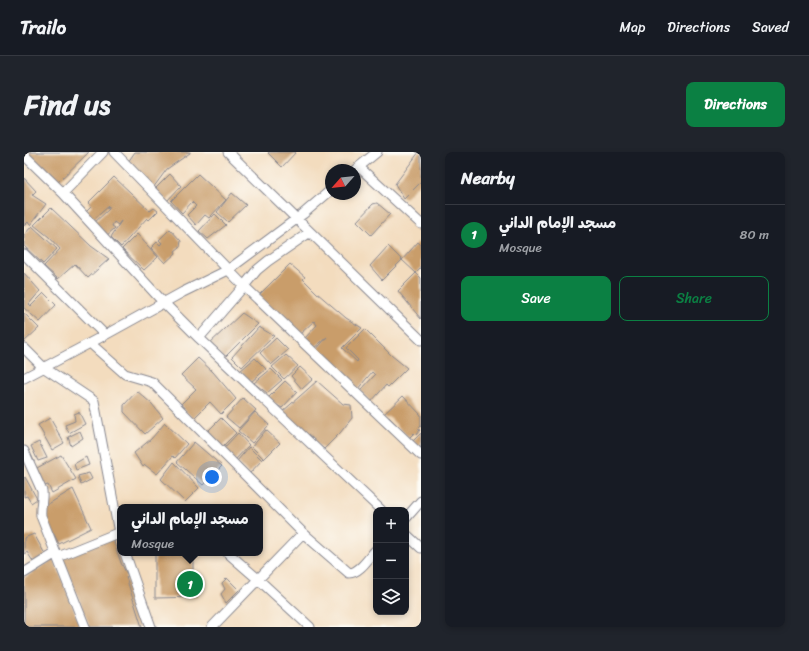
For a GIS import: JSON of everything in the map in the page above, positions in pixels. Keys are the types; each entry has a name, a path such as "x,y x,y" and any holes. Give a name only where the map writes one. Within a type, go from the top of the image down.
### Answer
{"street":[{"path":"63,193 103,152"},
{"path":"114,152 244,286 421,455"},
{"path":"228,152 421,340"},
{"path":"361,166 377,152"},
{"path":"24,155 63,193 164,303 199,338 378,507"},
{"path":"361,172 420,220"},
{"path":"24,378 183,292 228,270 296,219 325,195"},
{"path":"199,338 257,270 310,232"},
{"path":"24,254 105,335"},
{"path":"90,343 125,374 152,382 303,533 349,573 353,573 357,570 373,553"},
{"path":"24,348 43,367 94,401 117,523"},
{"path":"24,451 42,491 43,497 40,511 41,516 85,627"},
{"path":"409,515 421,501"},
{"path":"214,627 303,533"},
{"path":"24,573 57,555 117,535"},
{"path":"409,537 421,548"},
{"path":"126,556 151,627"},
{"path":"231,556 310,627"}],"building":[{"path":"27,152 89,152 57,183"},
{"path":"135,152 190,153 167,169 153,188 128,162"},
{"path":"296,152 282,167 268,153"},
{"path":"419,152 421,152 421,182 404,199 395,184"},
{"path":"170,174 181,186 167,201 155,189"},
{"path":"198,174 226,200 209,218 205,215 196,225 187,215 196,206 192,202 182,213 171,201"},
{"path":"114,177 150,211 154,208 158,211 149,220 147,218 121,247 111,237 121,221 118,225 114,222 112,226 115,228 105,237 93,224 109,209 109,206 94,219 86,212 92,206 88,203"},
{"path":"24,178 36,191 32,195 46,204 30,225 28,222 24,226"},
{"path":"232,193 246,205 228,222 217,212"},
{"path":"377,203 390,214 371,235 357,221 373,204"},
{"path":"51,208 91,246 109,259 88,278 75,264 58,279 44,266 60,249 49,237 34,225"},
{"path":"215,214 226,225 208,239 199,231"},
{"path":"32,226 57,249 43,264 24,246 24,235"},
{"path":"170,229 181,241 180,247 175,251 176,253 165,263 151,248 157,242 160,245 162,243 159,240"},
{"path":"137,234 158,257 144,270 122,249"},
{"path":"418,242 421,245 421,268 416,273 402,260"},
{"path":"388,246 402,260 382,280 370,266"},
{"path":"290,264 305,277 303,279 317,293 346,318 362,328 342,348 357,362 358,360 346,348 365,329 391,355 407,368 388,387 386,385 371,402 360,391 375,375 372,372 357,390 315,351 327,337 314,348 305,338 317,325 314,321 299,335 258,296"},
{"path":"24,273 40,291 29,304 31,306 44,293 56,305 40,322 24,308"},
{"path":"416,273 421,278 421,319 398,291"},
{"path":"24,313 39,328 24,342"},
{"path":"242,313 258,324 224,358 209,344"},
{"path":"259,327 274,336 242,367 232,357"},
{"path":"276,338 288,350 271,365 260,353"},
{"path":"286,355 298,366 284,379 272,367"},
{"path":"198,358 213,372 236,399 221,414 210,402 193,419 180,405 196,389 181,375"},
{"path":"255,358 266,369 251,382 240,371"},
{"path":"300,367 313,379 302,389 291,376"},
{"path":"271,369 282,380 267,393 254,383"},
{"path":"285,381 297,392 282,408 267,399"},
{"path":"317,381 343,404 351,405 352,418 324,449 309,438 282,412"},
{"path":"137,391 152,404 163,418 145,434 124,412 124,405"},
{"path":"403,396 421,415 421,426 418,429 420,430 416,435 414,433 409,438 389,417 387,419 383,415"},
{"path":"243,398 256,410 239,428 226,417"},
{"path":"79,412 85,424 69,433 65,425 75,421 74,414"},
{"path":"255,412 269,425 252,443 238,431"},
{"path":"50,418 64,443 52,450 38,425"},
{"path":"221,418 236,433 222,447 207,432"},
{"path":"165,423 187,444 175,458 173,456 157,474 145,465 143,467 134,453 151,439"},
{"path":"266,430 280,443 264,459 252,447"},
{"path":"80,431 83,438 71,446 68,437"},
{"path":"238,433 249,445 235,460 223,449"},
{"path":"421,433 421,449 413,441"},
{"path":"39,442 47,458 38,461 31,446"},
{"path":"194,442 222,466 203,485 177,462"},
{"path":"249,447 262,460 249,474 237,461"},
{"path":"61,455 76,479 52,493 48,485 44,486 35,469"},
{"path":"86,457 89,465 76,470 74,464"},
{"path":"174,462 199,488 185,502 161,479"},
{"path":"89,473 92,479 81,485 78,476"},
{"path":"25,477 37,499 31,503 27,496 24,497"},
{"path":"73,489 91,528 59,544 44,515 45,506"},
{"path":"34,534 46,556 34,563 27,552 24,554 24,538"},
{"path":"112,536 117,551 117,556 119,556 128,576 126,577 142,627 90,627 63,559"},
{"path":"155,556 193,556 193,586 198,585 198,597 155,598"},
{"path":"54,559 81,627 24,627 24,578"},
{"path":"227,578 239,590 226,603 221,594 225,589 222,583"}],"place":[{"name":"مسجد الإمام الداني","path":"190,584"}]}
